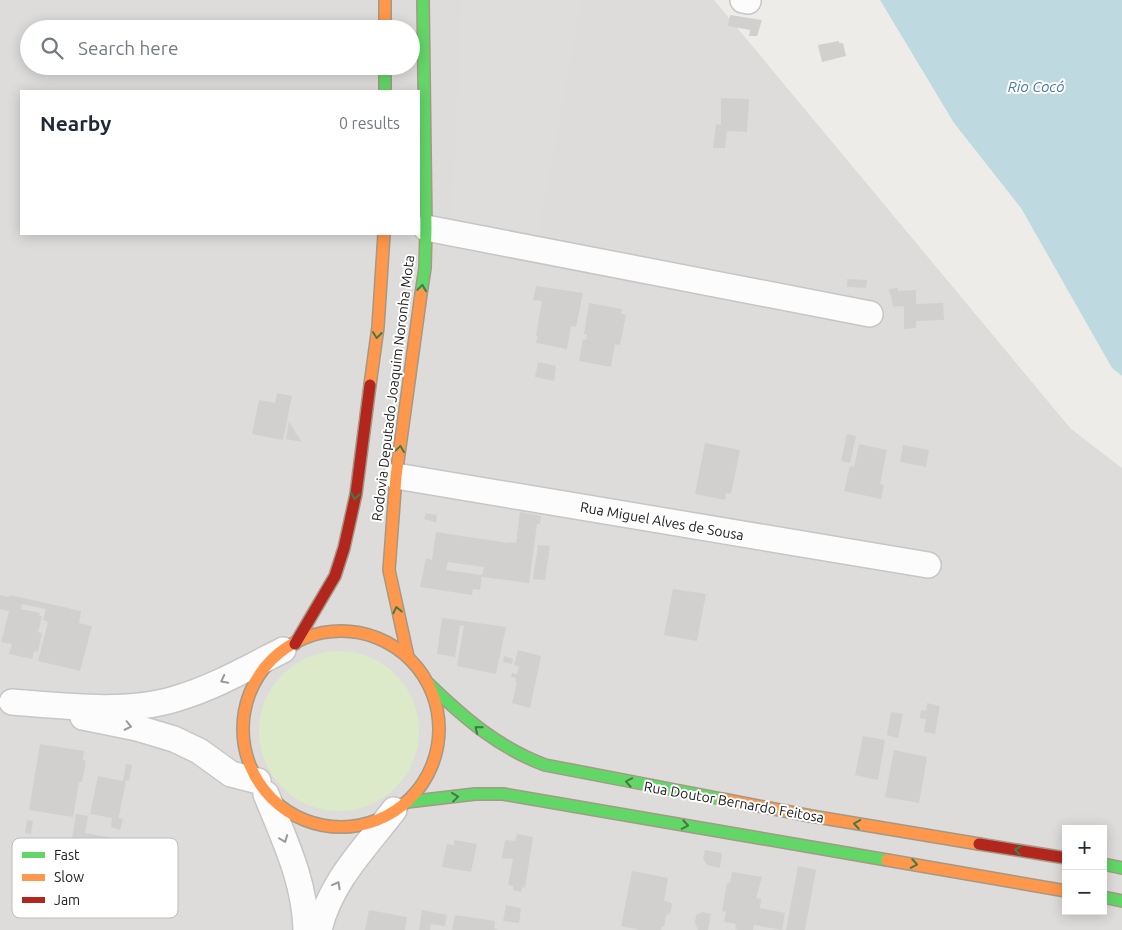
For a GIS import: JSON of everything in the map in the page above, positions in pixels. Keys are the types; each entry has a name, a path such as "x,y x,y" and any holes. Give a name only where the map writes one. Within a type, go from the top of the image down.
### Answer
{"main road":[{"path":"385,0 385,20"},
{"name":"Rodovia Deputado Joaquim Noronha Mota","path":"408,657 389,570 390,529 396,476 425,268 423,0"},
{"path":"385,75 385,90"},
{"name":"Rodovia Deputado Joaquim Noronha Mota","path":"289,647 335,576 344,548 356,494 378,327 384,235"},
{"path":"347,631 380,638 408,657 429,684 438,717 437,748 426,778 400,806 380,819 350,827 319,825 290,814 262,787 250,767 243,737 245,706 259,675 289,647 313,635 347,631"},
{"name":"Rua Doutor Bernardo Feitosa","path":"429,684 460,714 491,739 521,756 545,765 811,816 1062,857"},
{"path":"400,806 475,794 503,794 1062,890"},
{"path":"1107,865 1122,868"},
{"path":"1107,898 1122,900"}],"street":[{"path":"426,228 870,314"},
{"name":"Rua Miguel Alves de Sousa","path":"396,476 928,565"},
{"path":"6,701 70,707 107,707 134,706 174,700 213,686 289,647"},
{"path":"6,701 137,728 174,738 198,751 231,774 262,787 297,871 303,900 306,930"},
{"path":"320,930 327,905 337,884 348,867 400,806"}],"shaded area":[{"path":"0,0 714,0 1071,429 1122,468 1122,930 0,930"},
{"path":"462,0 581,0 538,235 452,218"}],"green space":[{"path":"347,651 377,660 396,674 406,686 413,700 418,715 418,747 413,762 406,776 396,788 384,798 362,808 347,811 331,811 316,808 294,798 272,776 260,747 259,723 262,708 272,686 294,664 323,652"}],"water":[{"name":"Rio Cocó","path":"880,0 1122,0 1122,376 1112,368 1021,208 954,123"}],"building":[{"path":"730,15 762,20 757,36 749,36 750,30 728,26"},
{"path":"839,41 839,43 843,43 846,56 822,62 818,45"},
{"path":"721,98 749,99 747,132 727,131 725,148 713,148 716,124 721,125"},
{"path":"847,279 867,280 866,288 847,287"},
{"path":"536,286 583,293 576,327 571,326 567,349 536,343 542,301 533,300"},
{"path":"898,288 898,291 916,290 916,304 943,303 944,320 916,321 916,328 904,329 904,306 893,307 889,289"},
{"path":"589,303 622,309 621,313 626,315 620,345 615,344 611,367 579,361 583,339 586,340 587,334 584,334"},
{"path":"538,362 556,366 554,381 535,377"},
{"path":"277,393 292,396 283,440 252,434 259,400 275,403"},
{"path":"289,422 302,442 286,439"},
{"path":"847,434 856,436 850,463 841,461"},
{"path":"705,443 740,450 731,494 726,493 725,500 695,494"},
{"path":"859,444 887,450 880,484 884,485 881,499 844,491 850,466 854,467"},
{"path":"903,445 929,450 926,467 900,462"},
{"path":"520,512 541,516 540,524 537,524 529,583 482,577 480,590 473,589 472,595 420,587 426,558 432,560 436,532 516,543","holes":["448,562 484,567 482,575 446,570"]},
{"path":"426,513 437,515 436,522 424,519"},
{"path":"538,545 550,546 545,580 533,579"},
{"path":"673,589 706,594 697,641 664,635"},
{"path":"0,595 9,597 10,595 81,611 79,623 92,626 80,671 38,661 48,622 43,620 46,609 22,604 21,609 40,613 39,616 42,616 38,632 42,633 38,652 34,651 32,659 9,654 12,644 1,642 9,611 0,609"},
{"path":"442,618 506,627 496,674 457,666 464,626 460,625 455,657 437,654"},
{"path":"518,650 541,656 530,708 512,703 517,682 515,682 516,678 511,677 512,673 517,674 519,666 514,665"},
{"path":"504,656 513,659 512,664 503,662"},
{"path":"927,703 940,706 935,734 924,732 926,719 920,718 921,710 926,711"},
{"path":"891,712 903,714 898,738 887,735"},
{"path":"863,736 885,740 878,780 855,775"},
{"path":"40,744 84,751 83,760 86,761 82,782 79,782 73,817 29,810"},
{"path":"894,750 927,757 919,803 885,797"},
{"path":"126,764 132,765 129,781 126,780 119,816 119,818 123,819 120,830 111,827 112,818 90,814 98,776 123,781"},
{"path":"76,814 88,816 85,833 113,838 72,838"},
{"path":"27,820 33,821 31,834 25,833"},
{"path":"517,834 533,837 525,888 522,887 521,892 513,890 513,886 508,885 513,859 502,858 505,840 515,841"},
{"path":"454,840 477,844 471,872 442,867 447,844 454,845"},
{"path":"705,850 722,853 720,868 707,865 703,859"},
{"path":"798,866 816,870 805,930 786,930"},
{"path":"632,871 668,878 664,901 670,902 672,905 670,914 666,915 664,927 662,926 661,930 640,930 621,926"},
{"path":"732,872 762,877 756,898 761,899 760,908 785,913 782,930 754,925 753,930 738,930 735,929 736,924 724,922 726,912 722,911 727,883 730,883"},
{"path":"506,905 521,908 519,923 503,921"},
{"path":"369,910 407,917 405,930 365,930"},
{"path":"422,910 447,915 445,926 431,924 430,930 419,930"},
{"path":"703,912 711,914 708,930 698,930 695,923 696,915"},
{"path":"455,915 495,921 494,928 498,930 452,930"}],"traffic: fast":[{"path":"421,294 425,268 426,228 423,0"},
{"path":"385,75 385,90"},
{"path":"429,684 455,709 497,741 545,765 722,799"},
{"path":"407,802 475,794 503,794 887,860"},
{"path":"1107,865 1122,868"},
{"path":"1107,898 1122,901"}],"traffic: slow":[{"path":"385,0 385,20"},
{"path":"370,385 378,327 384,235"},
{"path":"408,657 389,570 396,476 421,294"},
{"path":"341,631 360,633 378,639 395,648 410,660 422,675 431,692 437,710 439,729 437,748 431,766 422,783 410,798 395,810 378,819 360,825 341,827 322,825 304,819 287,810 272,798 260,783 251,766 245,748 243,729 245,710 251,692 260,675 272,660 287,648 304,639 322,633 341,631"},
{"path":"722,799 979,844"},
{"path":"887,860 1062,890"}],"traffic: jam":[{"path":"295,644 335,576 344,548 356,494 370,385"},
{"path":"979,844 1062,857"}]}
